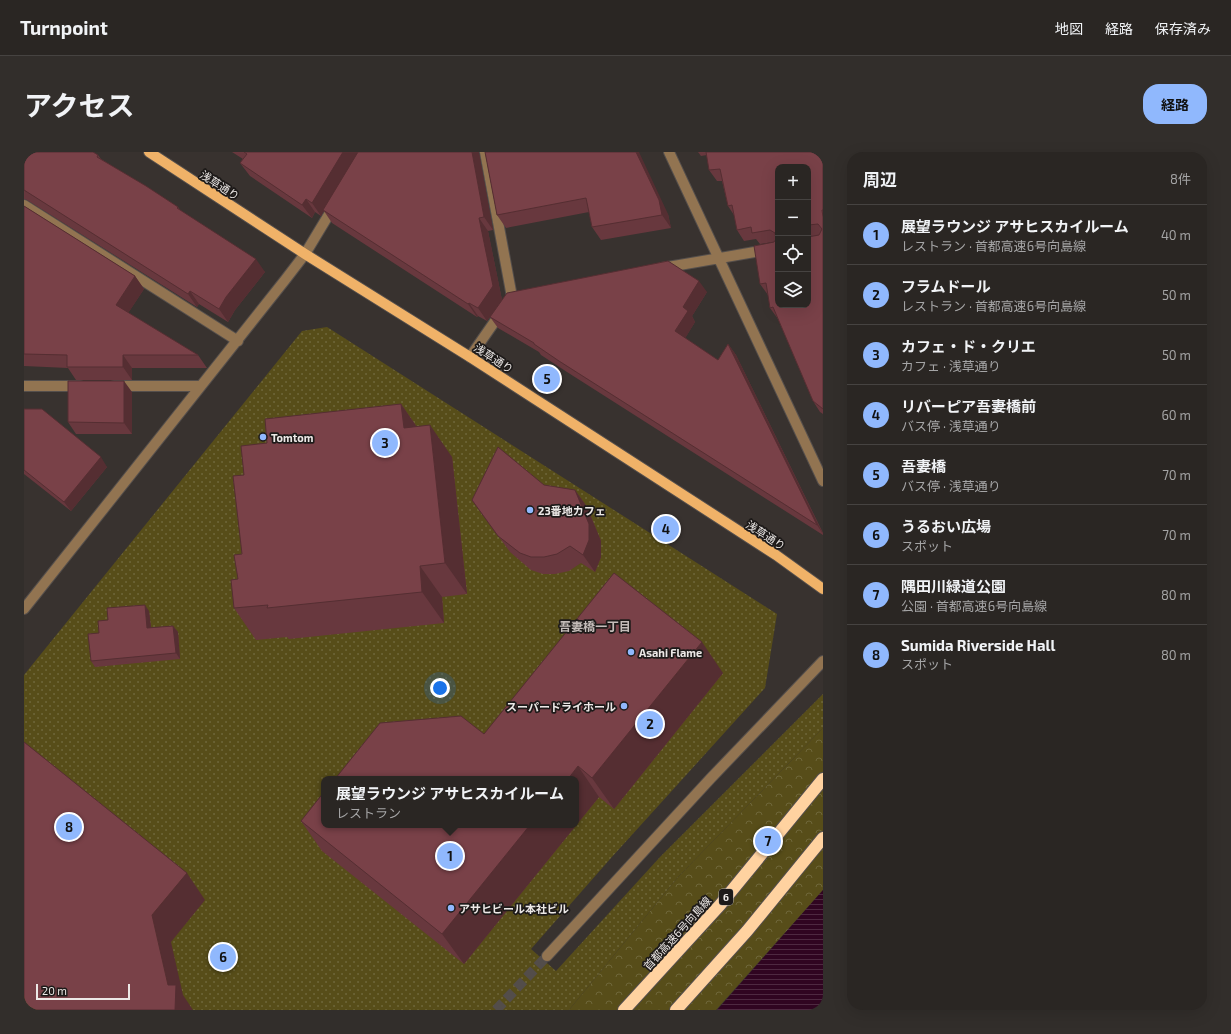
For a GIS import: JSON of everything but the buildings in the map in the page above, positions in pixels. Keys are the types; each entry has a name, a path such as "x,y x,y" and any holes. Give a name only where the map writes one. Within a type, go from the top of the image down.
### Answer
{"highway":[{"name":"首都高速6号向島線","path":"624,1010 720,905 823,779"},
{"path":"676,1010 747,931 823,838"}],"main road":[{"name":"浅草通り","path":"149,152 305,254 470,357 776,555 823,589"}],"street":[{"path":"470,357 516,297 485,152"},
{"path":"669,152 823,481"},
{"path":"24,610 200,386 238,341 305,254 340,197"},
{"path":"24,205 238,341"},
{"path":"649,270 775,248"},
{"path":"24,386 200,386"},
{"path":"547,956 706,784 823,661"}],"green space":[{"path":"327,327 777,614 765,688 531,949 556,971 660,857 823,694 823,728 678,877 569,1010 24,1010 24,675 302,331"},
{"path":"823,728 823,890 716,1010 569,1010 678,877"}],"shaded area":[{"path":"823,890 823,1010 717,1010 724,1002"}],"tunnel":[{"path":"496,1010 547,956"}],"place":[{"name":"吾妻橋","path":"547,379"},
{"name":"Tomtom","path":"263,437"},
{"name":"カフェ・ド・クリエ","path":"385,443"},
{"name":"23番地カフェ","path":"530,510"},
{"name":"リバーピア吾妻橋前","path":"666,529"},
{"name":"Asahi Flame","path":"631,652"},
{"name":"スーパードライホール","path":"624,706"},
{"name":"フラムドール","path":"650,724"},
{"name":"Sumida Riverside Hall","path":"69,827"},
{"name":"隅田川緑道公園","path":"768,841"},
{"name":"展望ラウンジ アサヒスカイルーム","path":"450,856"},
{"name":"アサヒビール本社ビル","path":"451,908"},
{"name":"うるおい広場","path":"223,957"}],"district":[{"name":"吾妻橋一丁目","path":"595,626"}]}
